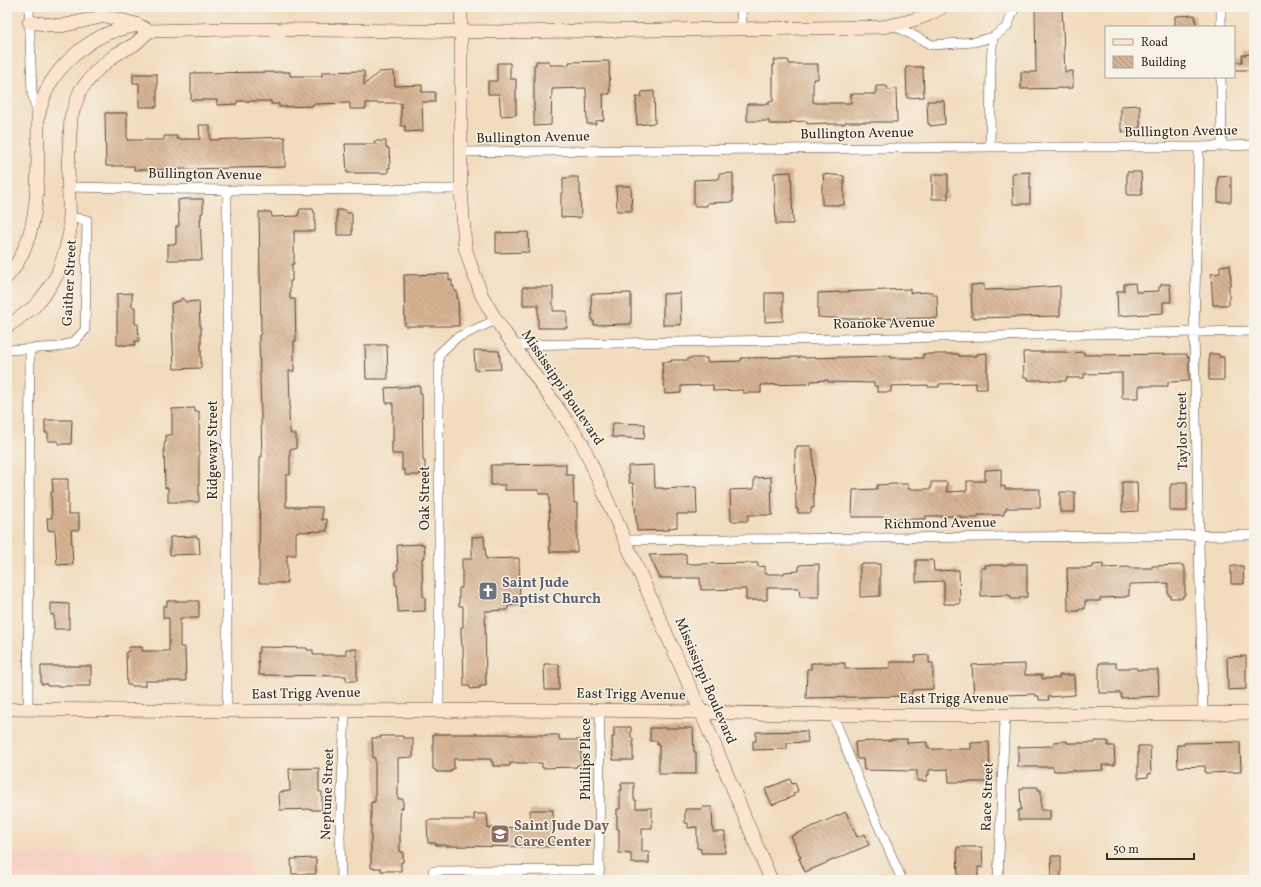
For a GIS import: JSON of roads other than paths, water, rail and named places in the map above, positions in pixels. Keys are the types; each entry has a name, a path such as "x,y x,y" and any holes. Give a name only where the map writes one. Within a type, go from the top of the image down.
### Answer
{"main road":[{"name":"Mississippi Boulevard","path":"461,7 461,189 465,247 482,296 496,320 582,442 701,712 771,880"},
{"path":"7,277 15,268 22,255 36,209 38,117 42,102 51,82 69,60 91,42 111,32 144,28 461,31 742,30 882,27 911,21 932,13 942,7"},
{"path":"30,22 61,26 105,16 144,28"},
{"path":"7,328 35,306 47,292 57,275 65,252 70,231 68,168 71,117 80,91 96,71 115,55 135,44 144,28"},
{"name":"East Trigg Avenue","path":"7,709 227,711 439,709 600,710 833,715 1005,716 1254,714"}],"street":[{"path":"29,7 32,93 38,117"},
{"path":"742,7 742,30"},
{"path":"893,25 932,45 974,42 993,37 1007,27 1015,7"},
{"path":"1221,7 1221,26"},
{"path":"990,147 991,61 993,37"},
{"path":"1221,78 1222,146"},
{"name":"Bullington Avenue","path":"461,152 990,147 1199,147 1254,145"},
{"name":"Taylor Street","path":"1199,147 1194,332 1203,714"},
{"name":"Bullington Avenue","path":"68,187 227,190 461,189"},
{"name":"Ridgeway Street","path":"227,190 227,711"},
{"name":"Gaither Street","path":"7,350 58,347 74,342 85,330 87,220 69,216"},
{"name":"Oak Street","path":"439,709 439,354 456,338 496,320"},
{"name":"Roanoke Avenue","path":"515,345 1254,331"},
{"path":"28,709 30,349"},
{"name":"Richmond Avenue","path":"626,540 1254,535"},
{"name":"Neptune Street","path":"341,880 340,836 345,710"},
{"name":"Phillips Place","path":"599,880 600,710"},
{"path":"833,715 856,774 902,880"},
{"name":"Race Street","path":"998,880 1005,716"},
{"path":"433,871 600,870"}],"place":[{"name":"Saint Jude Baptist Church","path":"488,591"},
{"name":"Saint Jude Day Care Center","path":"500,834"}]}
